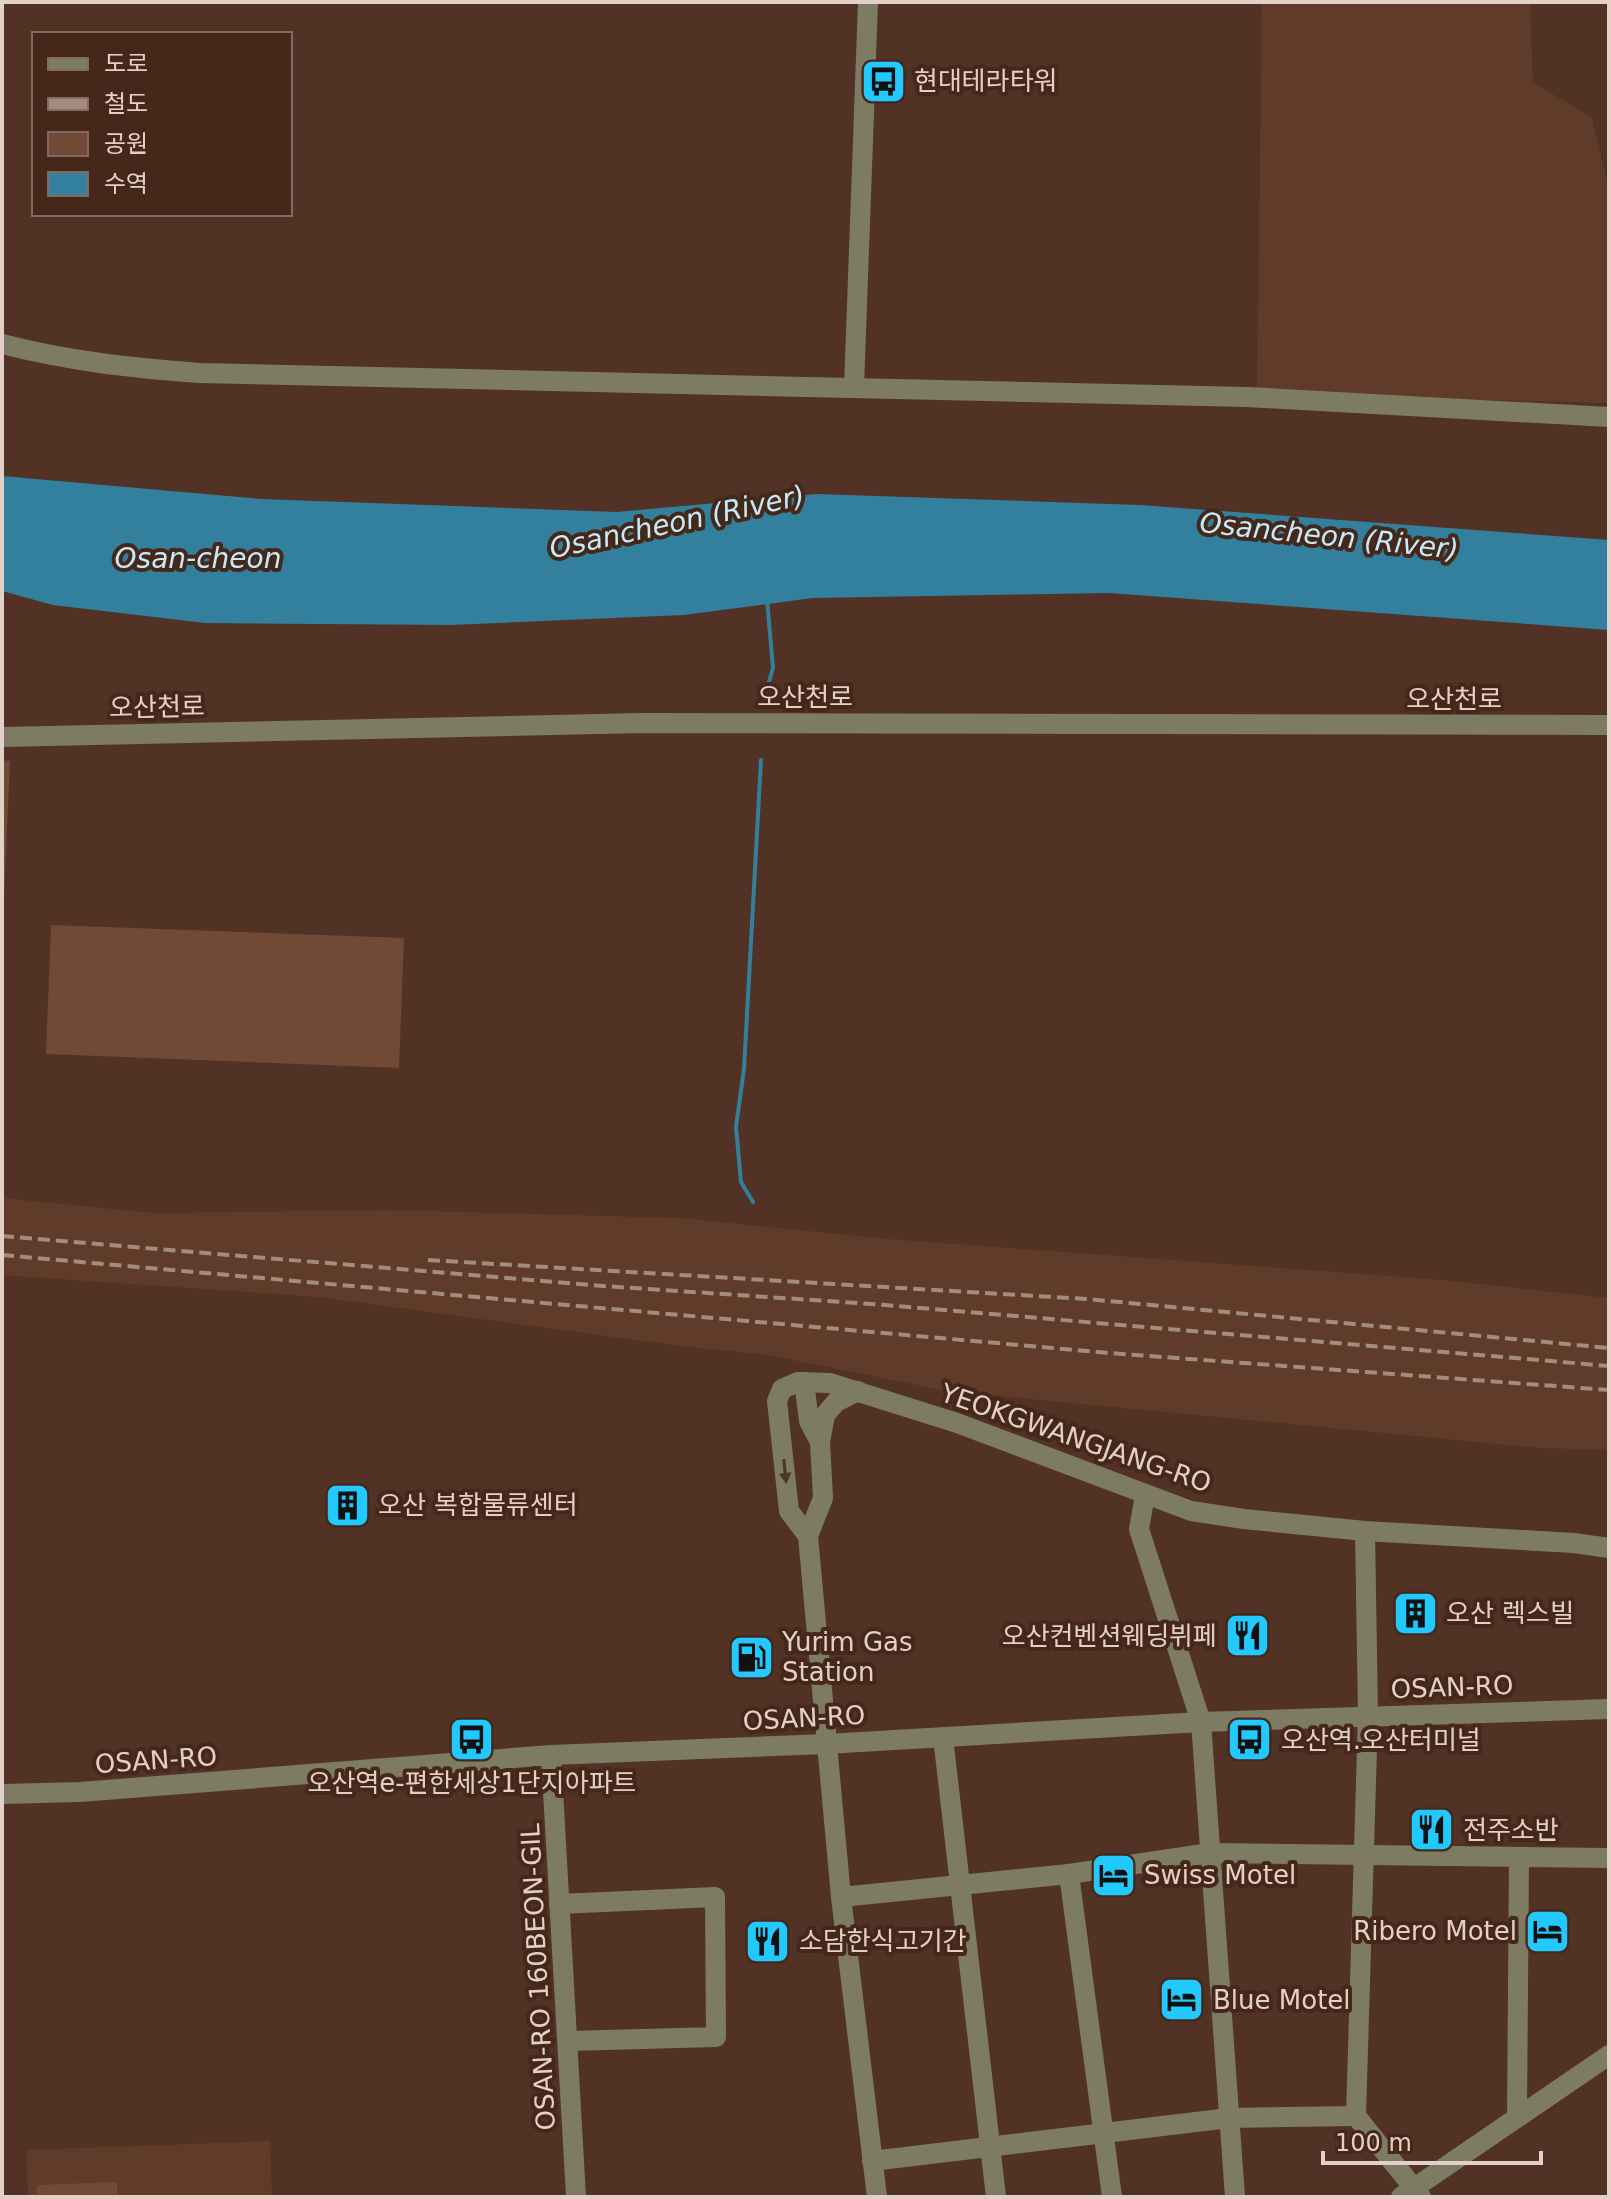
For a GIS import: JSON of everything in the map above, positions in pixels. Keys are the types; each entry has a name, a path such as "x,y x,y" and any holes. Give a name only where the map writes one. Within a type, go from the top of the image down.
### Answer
{"street":[{"path":"854,388 868,2"},
{"path":"2,344 51,357 124,368 200,373 1247,397 1609,417"},
{"name":"오산천로","path":"2,737 642,723 1609,725"},
{"path":"808,1536 789,1511 777,1401 782,1389 804,1382 809,1421 820,1442"},
{"name":"YEOKGWANGJANG-RO","path":"804,1382 830,1383 957,1423 1191,1511 1365,1531 1574,1543 1609,1548"},
{"path":"858,1391 836,1402 825,1415 820,1442 823,1498 808,1536 841,1897 877,2197"},
{"path":"1145,1495 1139,1529 1201,1722 1235,2197"},
{"path":"1365,1531 1368,1715 1356,2116 1412,2194 1609,2055"},
{"name":"OSAN-RO","path":"2,1794 80,1792 551,1755 826,1744 1201,1722 1609,1709"},
{"path":"943,1737 996,2197"},
{"name":"OSAN-RO 160BEON-GIL","path":"551,1755 576,2197"},
{"path":"841,1897 1069,1874 1210,1853 1609,1858"},
{"path":"1517,2117 1519,1858"},
{"path":"1069,1874 1112,2197"},
{"path":"559,1904 715,1897 716,2037 568,2041"},
{"path":"872,2161 1229,2118 1356,2116"}],"shaded area":[{"path":"1262,2 1530,2 1533,82 1592,118 1609,190 1609,403 1257,394"},
{"path":"2,1198 154,1213 387,1210 681,1218 888,1239 1444,1280 1609,1298 1609,1450 1540,1448 947,1391 768,1355 318,1297 2,1275"},
{"path":"270,2141 272,2197 28,2197 26,2150"}],"green space":[{"path":"2,760 10,761 2,945"},
{"path":"51,925 404,938 399,1068 46,1054"},
{"path":"117,2182 117,2197 37,2197 37,2185"}],"water":[{"name":"Osan-cheon","path":"2,476 261,499 616,512 817,494 1140,505 1609,540 1609,630 1109,593 813,598 684,615 452,625 205,623 53,605 2,591"}],"waterway":[{"path":"764,699 773,668 767,599"},
{"path":"753,1202 741,1182 736,1127 744,1069 761,760"}],"railway":[{"path":"2,1236 1609,1366"},
{"path":"2,1255 1109,1353 1609,1390"},
{"path":"428,1260 1087,1299 1609,1348"}],"place":[{"name":"현대테라타워","path":"883,81"},
{"name":"오산 복합물류센터","path":"347,1505"},
{"name":"오산 렉스빌","path":"1415,1613"},
{"name":"오산컨벤션웨딩뷔페","path":"1248,1636"},
{"name":"Yurim Gas Station","path":"751,1657"},
{"name":"오산역e-편한세상1단지아파트","path":"472,1740"},
{"name":"오산역.오산터미널","path":"1250,1740"},
{"name":"전주소반","path":"1432,1830"},
{"name":"Swiss Motel","path":"1113,1875"},
{"name":"Ribero Motel","path":"1548,1931"},
{"name":"소담한식고기간","path":"768,1941"},
{"name":"Blue Motel","path":"1182,2000"}],"water label":[{"name":"Osancheon (River)","path":"677,522"},
{"name":"Osancheon (River)","path":"1329,536"}]}
